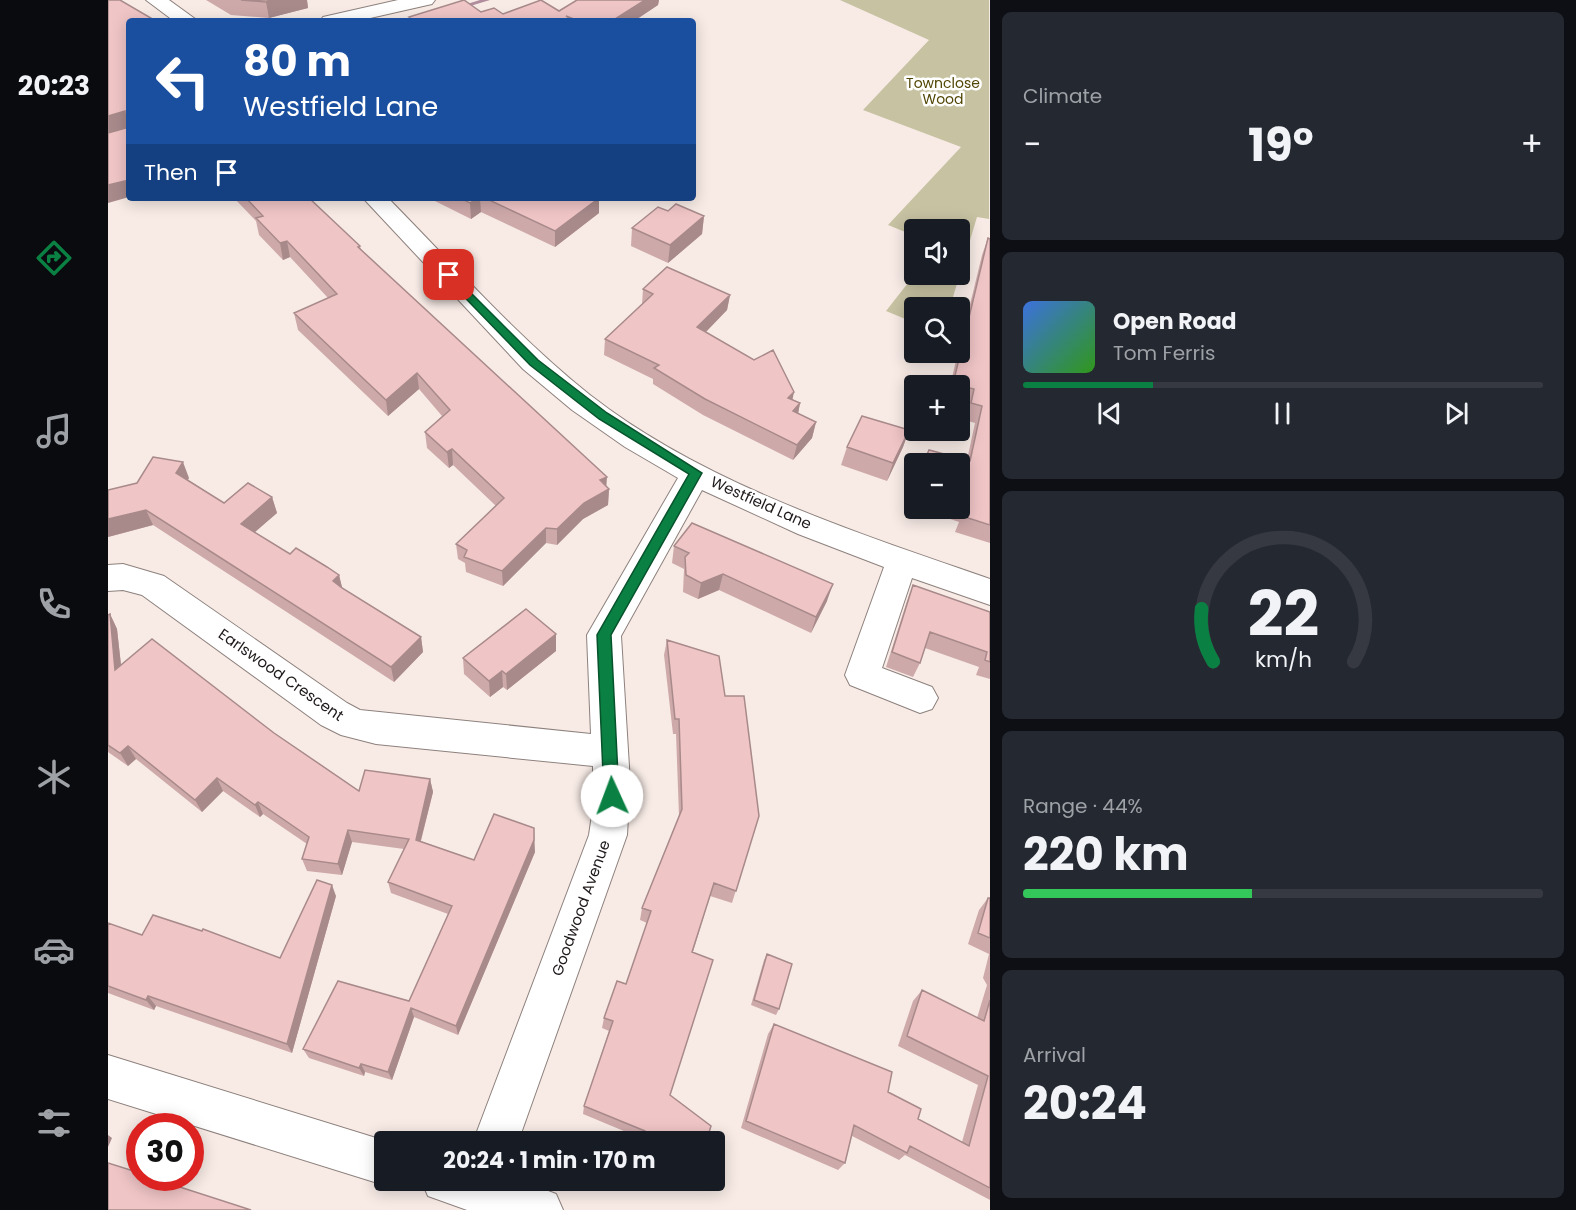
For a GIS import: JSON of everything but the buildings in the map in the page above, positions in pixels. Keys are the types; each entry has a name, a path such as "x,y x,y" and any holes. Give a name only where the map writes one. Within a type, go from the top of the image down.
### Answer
{"street":[{"path":"156,0 183,18"},
{"path":"344,18 425,0"},
{"name":"Westfield Lane","path":"378,201 534,363 603,416 696,473 760,505 902,561 990,592"},
{"name":"Goodwood Avenue","path":"499,1131 608,835 612,808 604,635 696,473"},
{"path":"902,561 862,675 920,698"},
{"name":"Earlswood Crescent","path":"108,578 123,577 152,585 334,714 354,724 376,729 610,752"},
{"path":"108,1077 374,1159"},
{"path":"487,1191 540,1210"}],"green space":[{"name":"Townclose Wood","path":"840,0 989,0 989,219 977,217 970,240 970,219 904,219 904,232 888,225 961,147 863,110 929,40"},
{"path":"906,285 957,285 953,297 904,297 904,318 886,311"}],"waterway":[{"path":"457,8 487,0"}],"route":[{"path":"449,275 534,363 586,404 638,440 696,473 604,635 603,654 612,796"}]}
